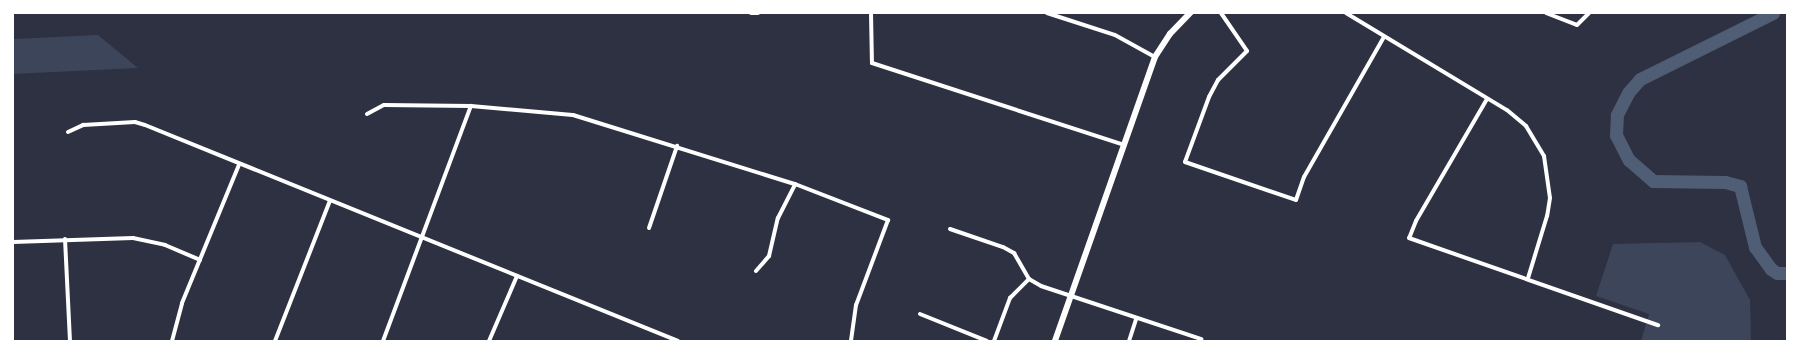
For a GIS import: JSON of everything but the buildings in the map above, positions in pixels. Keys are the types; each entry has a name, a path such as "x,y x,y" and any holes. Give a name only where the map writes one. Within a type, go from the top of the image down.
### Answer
{"street":[{"path":"751,13 758,13"},
{"path":"871,13 872,63 1124,145"},
{"path":"1047,13 1115,35 1155,57"},
{"path":"1055,341 1155,57 1170,34 1190,13"},
{"path":"1221,13 1247,51 1218,80 1208,97 1185,162 1296,200 1304,177 1384,37"},
{"path":"1346,13 1486,99 1507,110 1526,126 1544,156 1549,178 1550,198 1547,216 1528,278"},
{"path":"1546,13 1577,25 1589,13"},
{"path":"1486,99 1416,221 1409,238 1658,324"},
{"path":"367,114 384,105 470,106 573,115 677,146 795,184 888,220 856,305 851,341"},
{"path":"383,341 470,106"},
{"path":"68,132 83,125 135,122 188,141 239,165 422,237 678,341"},
{"path":"649,228 677,146"},
{"path":"172,341 182,303 239,165"},
{"path":"756,271 769,256 778,218 795,184"},
{"path":"275,341 330,201"},
{"path":"950,229 1003,247 1014,253 1029,279 1071,296 1136,319 1201,339"},
{"path":"13,242 65,239 133,238 151,240 200,260"},
{"path":"65,239 70,341"},
{"path":"489,341 517,276"},
{"path":"994,341 1010,298 1029,279"},
{"path":"920,314 987,341"},
{"path":"1129,341 1136,319"}],"shaded area":[{"path":"98,35 138,68 13,74 13,39"},
{"path":"1700,242 1725,255 1750,300 1751,341 1641,341 1649,314 1596,296 1613,244"}],"waterway":[{"path":"1773,13 1640,79 1628,93 1617,115 1616,135 1629,160 1653,181 1725,182 1740,186 1755,247 1771,269 1777,273 1787,273"}]}
